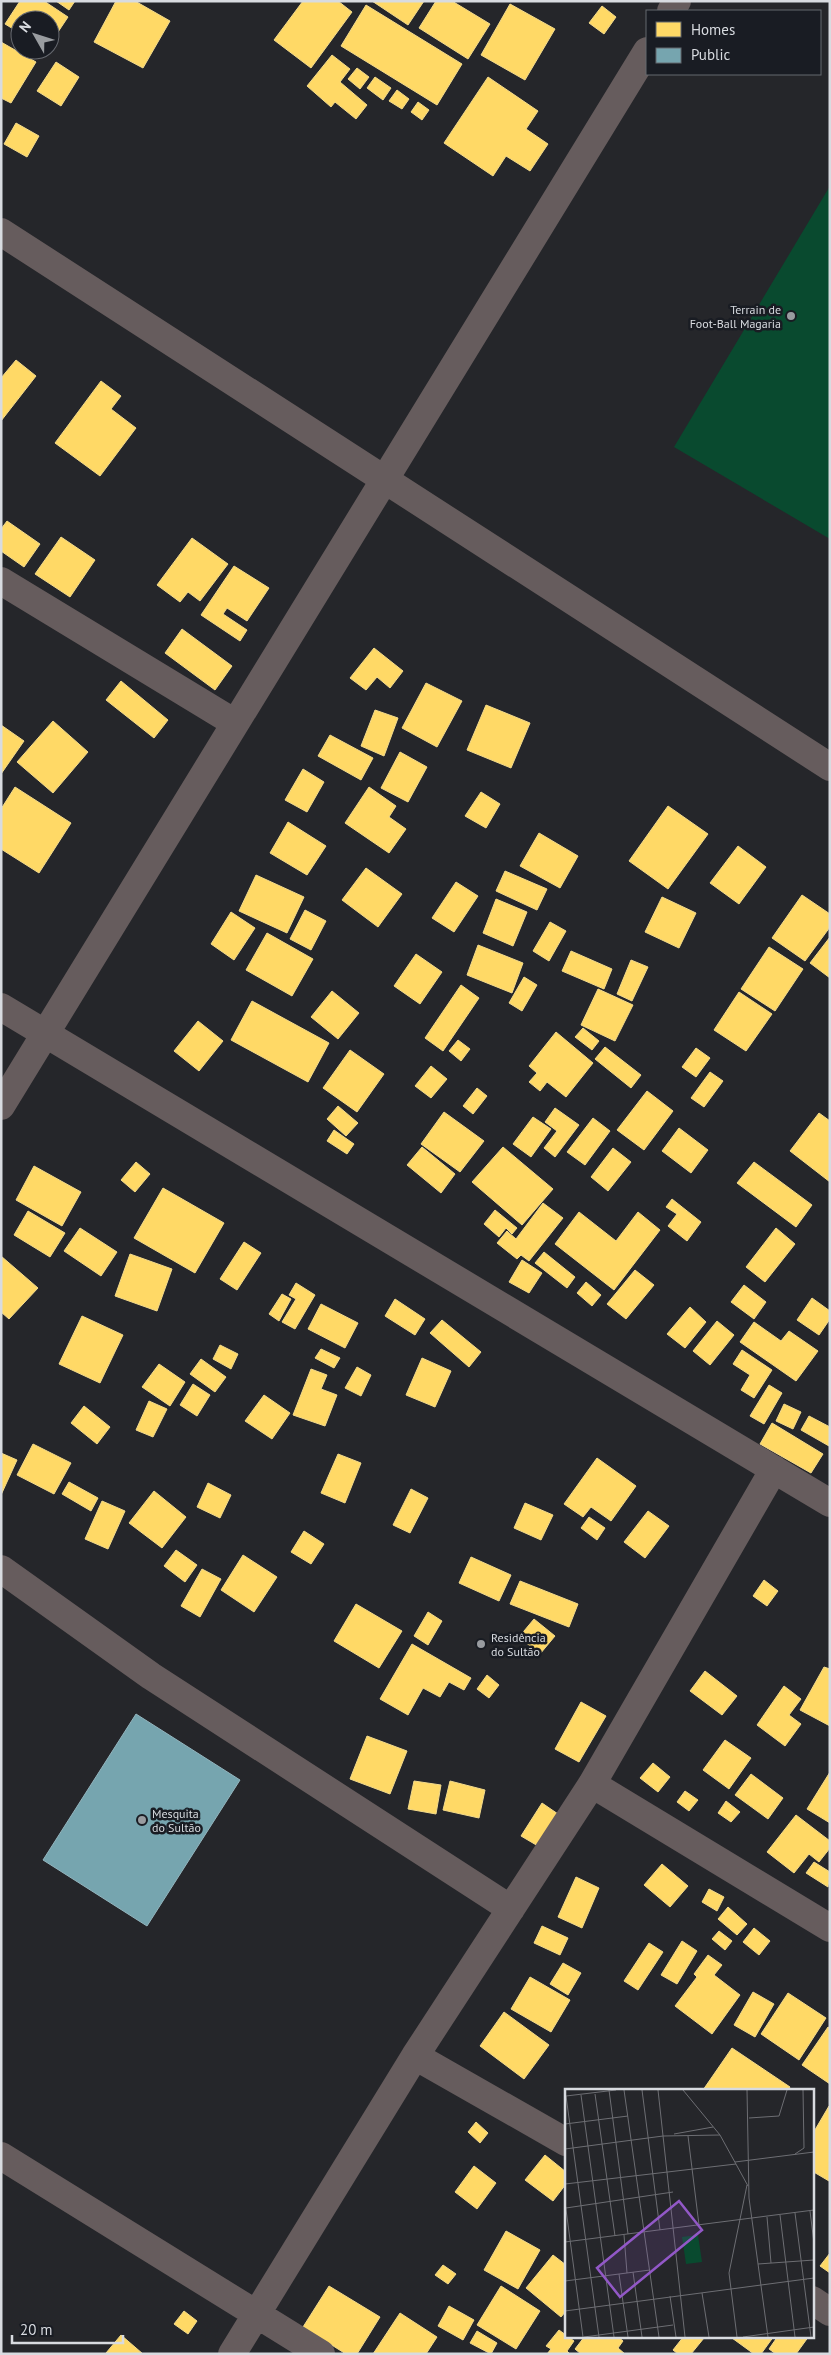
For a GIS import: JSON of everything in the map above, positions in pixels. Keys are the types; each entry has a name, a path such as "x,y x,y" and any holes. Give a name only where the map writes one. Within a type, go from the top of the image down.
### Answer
{"street":[{"path":"1,1106 646,53"},
{"path":"1,232 830,767"},
{"path":"1,580 235,723"},
{"path":"1,1007 830,1503"},
{"path":"232,2354 415,2056 592,1784 774,1468"},
{"path":"1,1569 151,1676 511,1910"},
{"path":"592,1784 830,1928"},
{"path":"415,2056 565,2141"},
{"path":"1,2156 258,2313 321,2354"},
{"path":"814,2301 830,2312"}],"green space":[{"name":"Terrain de Foot-Ball Magaria","path":"830,186 830,539 674,447"}],"building: Homes":[{"path":"20,1 44,1 58,10 14,10"},
{"path":"56,1 75,1 69,10"},
{"path":"116,1 135,1 170,21 143,68 94,42"},
{"path":"303,1 338,1 352,12 311,68 274,40"},
{"path":"372,1 424,1 408,25"},
{"path":"436,1 452,1 490,24 468,59 419,28"},
{"path":"510,4 555,29 525,80 481,55"},
{"path":"366,5 462,64 437,105 341,46"},
{"path":"602,6 616,17 604,34 589,23"},
{"path":"60,12 68,17 60,29"},
{"path":"10,16 10,27 5,24"},
{"path":"1,42 10,47 10,60 32,60 36,62 11,103 1,98"},
{"path":"332,55 350,69 340,82 367,105 356,119 335,102 331,107 307,86"},
{"path":"56,62 79,77 61,106 37,91"},
{"path":"357,68 369,77 360,89 348,79"},
{"path":"375,77 391,88 383,100 367,88"},
{"path":"488,77 538,111 526,129 548,144 530,171 506,156 493,176 444,143"},
{"path":"397,90 409,99 402,109 389,101"},
{"path":"418,102 429,110 422,120 411,112"},
{"path":"16,123 39,136 27,157 4,144"},
{"path":"16,360 36,376 1,421 1,378"},
{"path":"101,381 121,396 111,409 136,428 100,476 55,443"},
{"path":"7,521 40,544 24,567 1,551 1,529"},
{"path":"61,537 95,560 70,597 35,574"},
{"path":"192,538 228,564 200,601 188,592 180,602 157,585"},
{"path":"234,566 269,588 247,621 227,608 223,614 247,630 240,641 201,615"},
{"path":"182,629 232,666 215,690 165,653"},
{"path":"374,648 403,671 390,688 377,677 366,690 350,678"},
{"path":"121,681 168,720 154,738 106,700"},
{"path":"426,683 462,701 437,747 402,728"},
{"path":"486,705 530,723 511,768 467,750"},
{"path":"375,710 398,718 384,756 361,746"},
{"path":"53,721 88,752 53,793 17,762"},
{"path":"1,725 24,741 1,774"},
{"path":"330,735 373,758 361,780 318,756"},
{"path":"400,752 427,767 408,802 381,788"},
{"path":"303,769 324,782 307,812 285,800"},
{"path":"15,787 71,823 39,873 1,849 1,809"},
{"path":"369,787 396,806 389,817 406,829 389,853 345,823"},
{"path":"481,792 500,804 486,828 465,816"},
{"path":"668,806 708,834 668,889 629,861"},
{"path":"288,822 326,846 307,875 270,853"},
{"path":"539,833 578,856 560,888 520,866"},
{"path":"738,846 766,867 739,904 710,883"},
{"path":"366,868 402,894 378,927 342,900"},
{"path":"505,871 547,889 537,910 496,891"},
{"path":"256,875 304,897 287,933 239,911"},
{"path":"456,882 478,896 454,932 432,918"},
{"path":"802,895 830,914 830,927 805,961 772,938"},
{"path":"662,897 696,913 679,948 645,932"},
{"path":"496,899 527,912 513,946 483,933"},
{"path":"305,910 326,921 311,950 290,939"},
{"path":"231,912 255,928 234,960 211,944"},
{"path":"550,922 566,931 549,961 533,951"},
{"path":"267,933 313,959 292,996 246,970"},
{"path":"830,937 830,978 810,963"},
{"path":"478,945 523,963 512,993 467,975"},
{"path":"769,947 803,969 775,1011 741,989"},
{"path":"571,951 612,969 604,989 562,971"},
{"path":"416,954 442,972 420,1004 394,986"},
{"path":"631,960 648,967 632,1001 617,994"},
{"path":"524,977 537,985 522,1011 509,1003"},
{"path":"461,985 479,998 443,1051 425,1038"},
{"path":"598,989 633,1005 615,1041 581,1025"},
{"path":"332,991 359,1013 338,1039 311,1017"},
{"path":"739,992 772,1014 746,1051 714,1030"},
{"path":"252,1001 329,1043 308,1082 231,1040"},
{"path":"198,1021 223,1041 199,1071 174,1051"},
{"path":"583,1028 599,1041 592,1050 575,1037"},
{"path":"556,1032 593,1063 566,1097 547,1082 540,1091 529,1082 537,1073 529,1066"},
{"path":"458,1040 470,1049 461,1061 449,1051"},
{"path":"605,1047 641,1075 631,1088 595,1059"},
{"path":"696,1048 710,1058 696,1077 682,1067"},
{"path":"350,1050 384,1074 357,1112 323,1088"},
{"path":"431,1066 447,1079 431,1098 415,1086"},
{"path":"710,1072 723,1081 704,1107 691,1098"},
{"path":"477,1088 487,1096 473,1114 463,1106"},
{"path":"647,1091 673,1111 644,1150 617,1130"},
{"path":"338,1106 358,1123 346,1136 327,1119"},
{"path":"555,1108 579,1125 555,1157 544,1148 557,1131 545,1122"},
{"path":"444,1112 484,1141 460,1172 421,1144"},
{"path":"819,1113 830,1121 830,1182 790,1151"},
{"path":"533,1117 551,1129 531,1157 513,1144"},
{"path":"593,1118 610,1131 585,1165 567,1152"},
{"path":"679,1128 708,1150 691,1173 662,1151"},
{"path":"334,1130 354,1144 347,1154 327,1141"},
{"path":"422,1147 455,1174 441,1193 407,1165"},
{"path":"503,1147 553,1189 522,1225 472,1182"},
{"path":"613,1148 631,1162 608,1191 591,1177"},
{"path":"136,1162 150,1174 135,1192 121,1180"},
{"path":"754,1162 812,1205 796,1227 737,1183"},
{"path":"34,1166 81,1192 62,1226 16,1200"},
{"path":"163,1188 224,1223 195,1273 134,1238"},
{"path":"672,1199 701,1222 687,1241 668,1226 677,1214 666,1207"},
{"path":"543,1203 563,1218 529,1261 521,1255 517,1259 497,1243 507,1231 516,1239"},
{"path":"495,1210 517,1228 512,1234 506,1228 499,1237 484,1224"},
{"path":"28,1211 65,1233 50,1257 14,1235"},
{"path":"579,1212 616,1241 638,1212 660,1230 614,1290 555,1244"},
{"path":"80,1228 117,1252 101,1276 64,1251"},
{"path":"776,1228 795,1244 765,1282 746,1267"},
{"path":"244,1242 261,1253 237,1290 220,1279"},
{"path":"544,1252 575,1277 567,1288 535,1263"},
{"path":"130,1254 172,1269 157,1311 115,1296"},
{"path":"1,1256 38,1288 9,1319 1,1312"},
{"path":"522,1260 542,1273 529,1293 509,1282"},
{"path":"635,1270 654,1285 626,1319 607,1304"},
{"path":"586,1282 601,1295 592,1306 577,1293"},
{"path":"296,1283 315,1295 295,1329 282,1322 296,1299 289,1295"},
{"path":"744,1285 766,1302 754,1319 731,1302"},
{"path":"282,1294 291,1299 279,1321 269,1314"},
{"path":"812,1298 830,1311 830,1319 819,1335 797,1320"},
{"path":"395,1299 425,1319 415,1335 385,1316"},
{"path":"321,1304 358,1323 345,1348 308,1329"},
{"path":"690,1307 706,1322 685,1348 667,1334"},
{"path":"82,1316 123,1335 100,1383 59,1364"},
{"path":"442,1320 481,1352 469,1367 430,1333"},
{"path":"717,1321 734,1335 710,1365 693,1351"},
{"path":"754,1322 781,1341 789,1331 818,1351 796,1381 740,1342"},
{"path":"220,1345 238,1354 231,1369 213,1359"},
{"path":"321,1349 340,1358 334,1368 315,1358"},
{"path":"742,1350 772,1370 754,1398 741,1390 750,1375 733,1364"},
{"path":"422,1358 451,1371 435,1407 406,1395"},
{"path":"201,1359 226,1377 215,1392 190,1374"},
{"path":"159,1364 185,1382 170,1406 142,1387"},
{"path":"357,1367 371,1375 361,1396 345,1388"},
{"path":"311,1369 327,1375 321,1389 337,1395 325,1426 293,1415"},
{"path":"193,1384 210,1395 197,1416 180,1405"},
{"path":"769,1385 782,1393 764,1424 750,1416"},
{"path":"264,1395 290,1413 272,1439 245,1421"},
{"path":"149,1401 167,1409 153,1437 136,1430"},
{"path":"784,1404 801,1412 793,1429 776,1421"},
{"path":"84,1406 110,1427 97,1444 71,1423"},
{"path":"809,1416 830,1427 829,1446 801,1430"},
{"path":"772,1423 823,1454 811,1473 760,1444"},
{"path":"33,1444 71,1463 54,1494 17,1475"},
{"path":"1,1453 17,1460 1,1495"},
{"path":"338,1454 361,1463 345,1503 321,1493"},
{"path":"597,1458 636,1486 611,1521 591,1507 583,1517 564,1504"},
{"path":"69,1482 98,1498 91,1511 62,1494"},
{"path":"208,1483 231,1495 220,1518 197,1507"},
{"path":"411,1489 428,1498 410,1533 393,1525"},
{"path":"154,1491 186,1517 162,1548 129,1523"},
{"path":"102,1501 125,1511 108,1549 85,1539"},
{"path":"525,1503 553,1515 541,1540 514,1528"},
{"path":"648,1511 669,1526 645,1558 624,1542"},
{"path":"589,1517 605,1528 597,1540 581,1528"},
{"path":"304,1531 324,1544 311,1564 291,1552"},
{"path":"176,1550 197,1565 185,1582 164,1566"},
{"path":"243,1555 277,1577 254,1612 221,1590"},
{"path":"471,1557 511,1575 499,1601 459,1583"},
{"path":"202,1569 221,1579 200,1617 181,1606"},
{"path":"764,1580 778,1591 767,1606 753,1596"},
{"path":"520,1581 578,1604 569,1627 510,1604"},
{"path":"356,1604 402,1631 379,1668 334,1641"},
{"path":"428,1612 442,1621 428,1645 414,1636"},
{"path":"534,1619 555,1636 540,1654 519,1637"},
{"path":"412,1644 471,1678 464,1690 449,1682 440,1697 423,1688 408,1715 380,1699"},
{"path":"824,1667 830,1669 830,1726 800,1710"},
{"path":"705,1671 737,1696 722,1715 690,1691"},
{"path":"487,1675 499,1685 489,1698 477,1689"},
{"path":"784,1686 801,1699 789,1715 801,1724 785,1746 757,1725"},
{"path":"581,1702 606,1716 579,1762 555,1749"},
{"path":"367,1736 407,1751 390,1794 350,1779"},
{"path":"725,1740 751,1758 729,1789 703,1770"},
{"path":"653,1763 670,1777 658,1792 640,1778"},
{"path":"830,1772 830,1823 807,1809"},
{"path":"751,1774 783,1798 768,1819 735,1795"},
{"path":"414,1781 441,1785 436,1814 408,1809"},
{"path":"450,1781 485,1790 479,1818 443,1810"},
{"path":"685,1791 698,1800 689,1811 677,1802"},
{"path":"726,1801 740,1812 731,1822 718,1813"},
{"path":"542,1803 558,1814 538,1846 521,1836"},
{"path":"796,1815 830,1841 830,1848 819,1862 809,1854 794,1873 767,1852"},
{"path":"814,1862 830,1872 828,1887 806,1873"},
{"path":"662,1864 688,1886 670,1907 644,1885"},
{"path":"576,1877 599,1888 582,1928 558,1917"},
{"path":"709,1889 724,1897 717,1911 702,1902"},
{"path":"728,1907 747,1924 737,1935 718,1919"},
{"path":"542,1926 568,1938 560,1955 534,1943"},
{"path":"754,1928 770,1941 759,1955 743,1942"},
{"path":"719,1931 732,1941 725,1950 712,1939"},
{"path":"682,1941 697,1951 677,1984 661,1975"},
{"path":"649,1943 663,1952 638,1990 624,1981"},
{"path":"708,1955 722,1965 714,1975 740,1995 712,2034 675,2006 697,1977 694,1974"},
{"path":"563,1963 581,1973 568,1995 550,1984"},
{"path":"530,1977 570,2000 551,2032 511,2009"},
{"path":"753,1992 774,2004 755,2037 734,2025"},
{"path":"788,1993 826,2018 799,2060 761,2034"},
{"path":"504,2012 549,2045 524,2079 480,2046"},
{"path":"828,2027 830,2028 830,2084 802,2065"},
{"path":"732,2048 790,2087 789,2089 704,2089"},
{"path":"829,2106 829,2181 814,2172 814,2132"},
{"path":"476,2122 488,2133 480,2143 468,2132"},
{"path":"545,2155 565,2171 565,2185 553,2201 525,2180"},
{"path":"474,2166 496,2183 477,2209 455,2192"},
{"path":"506,2231 540,2250 518,2289 484,2270"},
{"path":"830,2253 830,2273 820,2266"},
{"path":"553,2255 565,2264 565,2312 561,2317 526,2288"},
{"path":"443,2265 456,2274 448,2284 435,2275"},
{"path":"329,2286 380,2317 357,2354 346,2354 303,2327"},
{"path":"501,2286 540,2311 516,2349 477,2325"},
{"path":"449,2306 474,2320 463,2340 438,2326"},
{"path":"184,2311 197,2321 188,2334 174,2324"},
{"path":"400,2313 437,2337 426,2354 373,2354"},
{"path":"559,2330 565,2334 565,2338 570,2338 574,2341 567,2351 570,2354 547,2354 551,2349 546,2346"},
{"path":"477,2331 497,2343 491,2354 470,2343"},
{"path":"121,2335 143,2354 106,2353"},
{"path":"583,2338 619,2338 623,2341 618,2348 625,2354 581,2354 575,2349"},
{"path":"682,2338 704,2338 691,2354 678,2354 673,2350"},
{"path":"732,2338 773,2338 761,2354 754,2354"},
{"path":"777,2338 808,2338 796,2354 776,2354 769,2349"}],"building: Public":[{"name":"Mesquita do Sultão","path":"136,1714 240,1780 147,1926 43,1860"}],"place":[{"name":"Terrain de Foot-Ball Magaria","path":"791,316"},
{"name":"Residência do Sultão","path":"481,1644"},
{"name":"Mesquita do Sultão","path":"142,1820"}]}
